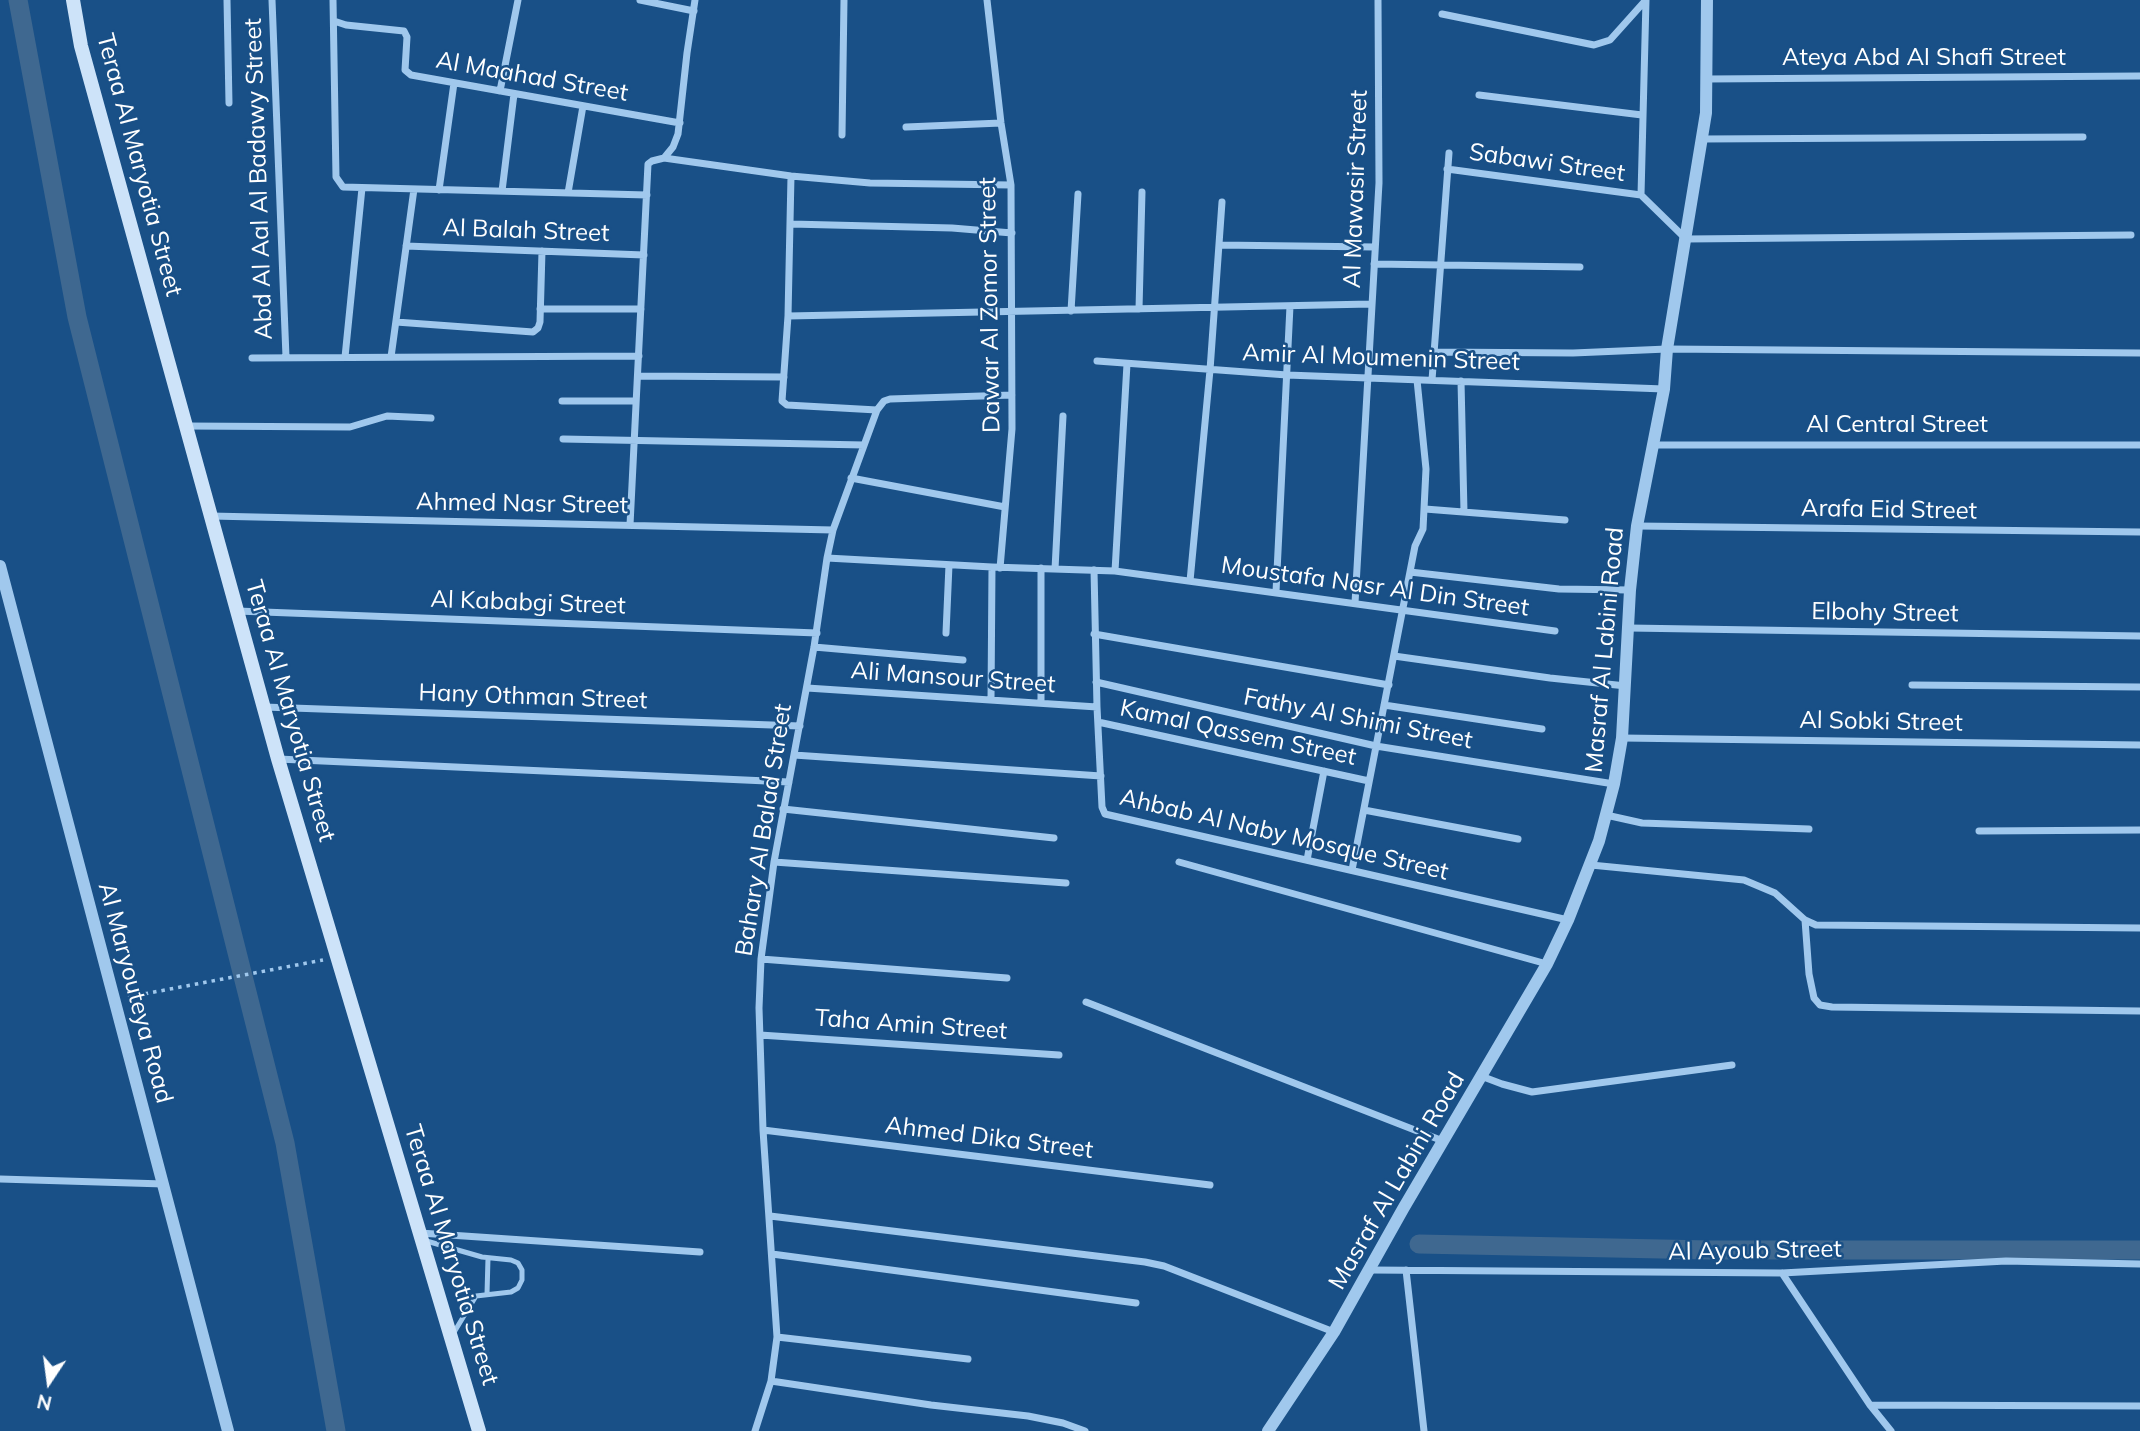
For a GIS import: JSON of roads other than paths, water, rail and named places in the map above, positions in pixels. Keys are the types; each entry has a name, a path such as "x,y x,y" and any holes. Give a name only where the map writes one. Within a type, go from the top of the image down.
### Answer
{"main road":[{"name":"Teraa Al Maryotia Street","path":"73,0 81,46 278,759 479,1431"}],"street":[{"path":"228,0 229,103"},
{"name":"Abd Al Aal Al Badawy Street","path":"272,0 286,357"},
{"path":"333,0 336,177 339,185 362,188 647,195"},
{"path":"499,91 518,0"},
{"path":"640,0 694,11"},
{"path":"664,158 675,142 680,123 695,0"},
{"path":"842,135 844,0"},
{"name":"Dawar Al Zomor Street","path":"987,0 1011,186 1012,233 1011,454 996,567 991,700"},
{"name":"Al Mawasir Street","path":"1355,603 1379,173 1378,0"},
{"path":"1442,15 1594,45 1610,40 1646,0"},
{"path":"1646,0 1641,195 1686,239 2132,235"},
{"name":"Masraf Al Labini Road","path":"1268,1431 1334,1332 1547,964 1591,865 1614,784 1622,738 1630,590 1637,526 1664,389 1667,349 1702,139 1707,79 1707,0"},
{"name":"Al Maahad Street","path":"334,21 345,25 404,31 407,37 406,72 680,123"},
{"name":"Ateya Abd Al Shafi Street","path":"1707,79 2140,76"},
{"path":"439,190 454,83"},
{"path":"502,191 514,93"},
{"path":"1479,94 1642,115"},
{"path":"568,193 583,106"},
{"path":"906,127 1001,123"},
{"path":"1702,139 2084,137"},
{"path":"1432,380 1448,153"},
{"path":"630,525 649,162 664,158 792,176 870,183 1011,186"},
{"name":"Sabawi Street","path":"1447,169 1641,195"},
{"path":"792,176 788,317 782,401 785,404 877,410 884,401 890,399 1012,395"},
{"path":"345,357 362,188"},
{"path":"391,357 414,189"},
{"path":"1139,309 1142,192"},
{"path":"1072,311 1078,194"},
{"name":"Moustafa Nasr Al Din Street","path":"1191,581 1222,202"},
{"path":"791,224 952,228 1012,233"},
{"path":"1219,245 1375,247"},
{"name":"Al Balah Street","path":"406,246 644,255"},
{"path":"396,322 529,332 536,330 539,325 542,251"},
{"path":"1374,264 1580,267"},
{"path":"788,317 1371,304"},
{"path":"1276,592 1290,306"},
{"path":"540,309 641,309"},
{"path":"1434,352 1573,353 1667,349 2140,353"},
{"path":"252,358 639,356"},
{"name":"Amir Al Moumenin Street","path":"1097,361 1287,375 1664,389"},
{"path":"1115,571 1127,364"},
{"path":"638,376 784,377"},
{"path":"1352,870 1415,546 1423,529 1426,470 1417,380"},
{"path":"1461,382 1464,512"},
{"path":"562,401 636,401"},
{"name":"Bahary Al Balad Street","path":"755,1431 771,1381 777,1337 763,1130 761,959 774,862 817,633 827,558 833,530 877,410"},
{"path":"186,426 350,427 387,416 431,418"},
{"path":"1055,569 1063,416"},
{"path":"563,439 864,445"},
{"name":"Al Central Street","path":"1654,444 2140,445"},
{"path":"851,478 1005,507"},
{"path":"1425,509 1564,520"},
{"name":"Ahmed Nasr Street","path":"210,516 833,530"},
{"name":"Arafa Eid Street","path":"1637,526 2140,532"},
{"name":"Moustafa Nasr Al Din Street","path":"827,558 1115,571 1555,631"},
{"path":"946,633 949,565"},
{"name":"Al Maryouteya Road","path":"0,566 228,1431"},
{"path":"1041,568 1041,704"},
{"name":"Ahbab Al Naby Mosque Street","path":"1094,570 1097,707 1102,807 1105,814 1568,920"},
{"path":"1410,572 1559,589 1630,590"},
{"name":"Al Kababgi Street","path":"237,611 817,633"},
{"name":"Elbohy Street","path":"1629,628 2140,636"},
{"path":"1094,634 1389,685"},
{"path":"814,647 962,660"},
{"path":"1394,656 1626,686"},
{"name":"Fathy Al Shimi Street","path":"1096,682 1376,746 1614,784"},
{"path":"1912,685 2140,687"},
{"name":"Ali Mansour Street","path":"807,688 1097,707"},
{"path":"1384,705 1542,729"},
{"name":"Hany Othman Street","path":"264,707 800,726"},
{"name":"Kamal Qassem Street","path":"1098,722 1369,781"},
{"name":"Al Sobki Street","path":"1622,738 2140,745"},
{"path":"794,755 1101,776"},
{"path":"278,759 789,782"},
{"path":"1307,860 1324,771"},
{"path":"783,809 1054,838"},
{"path":"1364,810 1518,839"},
{"path":"1606,815 1642,823 1809,829"},
{"path":"1979,831 2140,830"},
{"path":"774,862 1066,883"},
{"path":"1179,862 1547,964"},
{"path":"1591,865 1744,880 1775,893 1805,920 1816,925 1888,928 2140,928"},
{"path":"1805,920 1809,974 1814,998 1820,1005 2140,1012"},
{"path":"761,959 1007,978"},
{"path":"1086,1002 1443,1141"},
{"name":"Taha Amin Street","path":"760,1035 1059,1055"},
{"path":"1481,1076 1532,1092 1732,1065"},
{"name":"Ahmed Dika Street","path":"763,1130 1210,1185"},
{"path":"0,1179 164,1184"},
{"path":"769,1216 1145,1262 1164,1266 1334,1332"},
{"path":"421,1237 700,1252"},
{"path":"772,1254 1136,1303"},
{"name":"Al Ayoub Street","path":"1370,1270 1782,1273 2013,1261 2140,1264"},
{"path":"1406,1270 1424,1431"},
{"path":"1782,1273 1870,1405 1891,1431"},
{"path":"777,1337 968,1359"},
{"path":"771,1381 931,1405 1028,1416 1063,1423 1085,1431"},
{"path":"1870,1405 2140,1406"}],"lane":[{"path":"421,1237 488,1258 511,1259 519,1263 522,1270 522,1280 518,1288 511,1293 480,1294 473,1299 452,1337"},
{"path":"487,1294 488,1258"}],"waterway":[{"path":"18,0 77,317 285,1143 336,1431"},
{"path":"1419,1244 1710,1250 2140,1250"}]}
